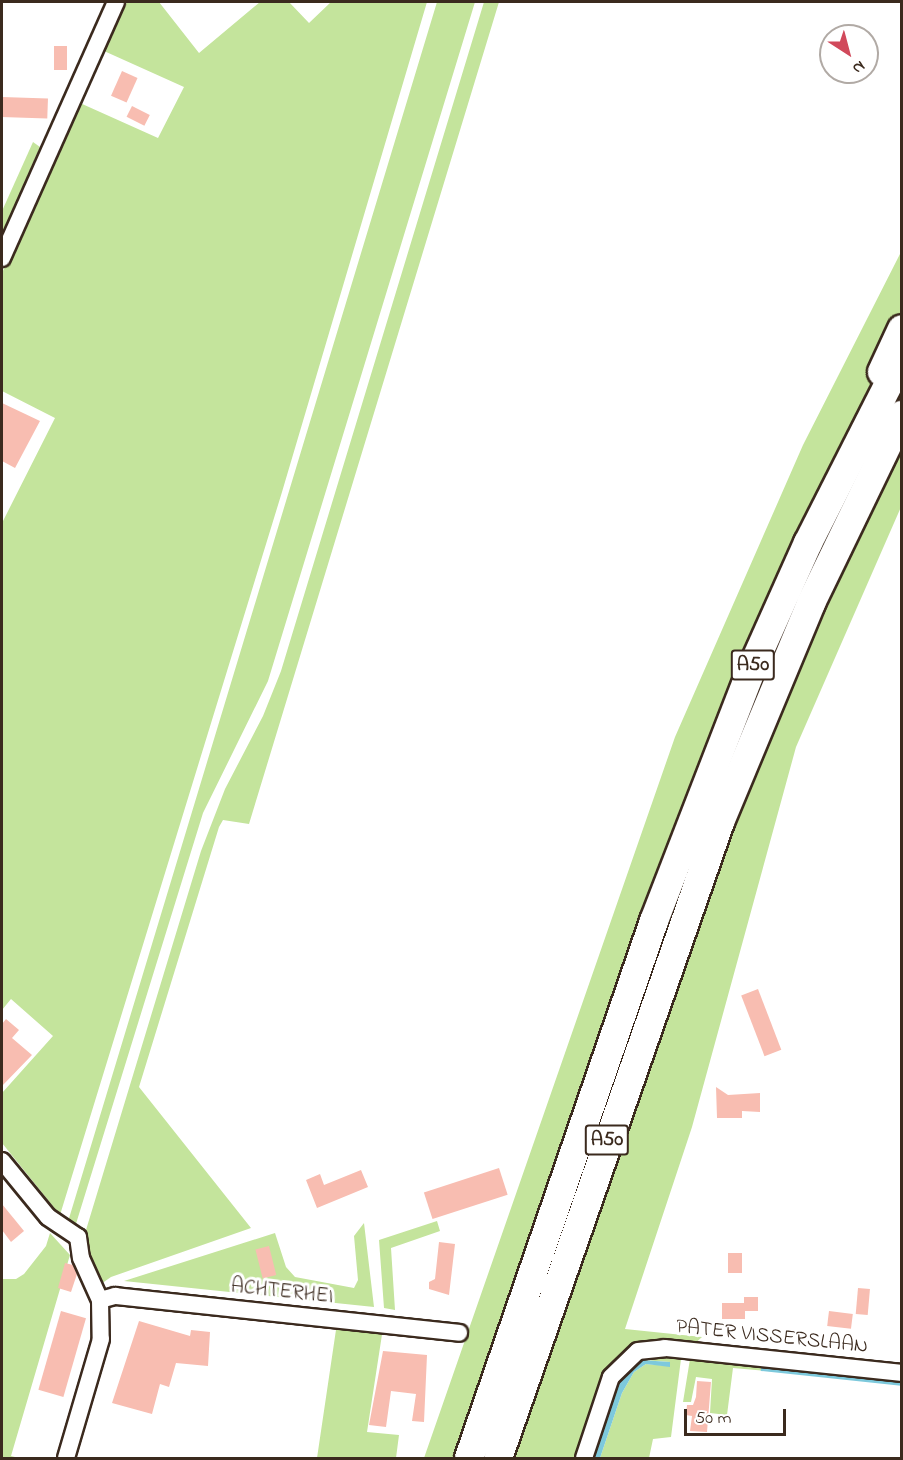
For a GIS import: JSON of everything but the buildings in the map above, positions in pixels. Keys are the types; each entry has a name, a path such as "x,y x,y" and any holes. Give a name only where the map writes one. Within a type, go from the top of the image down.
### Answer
{"highway":[{"name":"A50","path":"869,417 879,378 902,329"},
{"name":"A50","path":"469,1458 683,844 752,668 869,417 902,358"},
{"name":"A50","path":"498,1458 720,822 811,603 902,415"}],"street":[{"path":"2,258 116,2"},
{"path":"2,1161 48,1217 78,1237 81,1258 100,1300 101,1339 66,1458"},
{"name":"ACHTERHEI","path":"100,1300 116,1296 459,1333"},
{"name":"PATER VISSERSLAAN","path":"584,1458 611,1377 638,1351 665,1348 902,1373"}],"green space":[{"path":"127,2 159,2 199,53 260,2 289,2 309,23 331,2 427,2 282,492 60,1215 2,1143 2,1093 53,1036 11,999 2,1010 2,523 55,418 2,391 2,273 80,103 158,138 184,87 104,51"},
{"path":"437,2 475,2 268,681 203,813 75,1227 67,1225"},
{"path":"484,2 499,2 249,824 223,820 219,827 139,1087 251,1228 111,1277 101,1284 83,1241 86,1230 201,851 225,789 263,716 281,671"},
{"path":"33,142 40,147 2,234 2,211"},
{"path":"901,252 901,321 774,582 714,724 620,973 454,1458 424,1458 675,737 803,445"},
{"path":"901,453 901,507 796,747 692,1127 625,1329 702,1337 691,1347 647,1345 580,1458 515,1458 704,909 748,793 824,611"},
{"path":"437,1221 440,1231 391,1248 395,1310 384,1308 379,1240"},
{"path":"364,1223 374,1307 124,1281 275,1233 286,1267 295,1277 354,1288 358,1280 354,1236"},
{"path":"50,1233 70,1255 11,1456 19,1458 2,1458 2,1279 16,1279 24,1274 46,1246"},
{"path":"337,1323 383,1328 367,1432 399,1435 396,1458 317,1458"},
{"path":"649,1353 678,1354 681,1359 671,1437 653,1439 649,1458 600,1458 622,1393 634,1372 646,1364 670,1366 670,1362 641,1360 628,1367 618,1379 593,1458 588,1458 618,1374 631,1361"},
{"path":"690,1359 901,1376 901,1383 733,1368 727,1415 710,1413 712,1379 696,1377 691,1402 683,1402"}],"water":[{"path":"641,1360 670,1362 670,1367 646,1364 634,1372 622,1393 600,1458 593,1458 618,1379"},
{"path":"761,1368 901,1383 901,1386 761,1371"}]}
